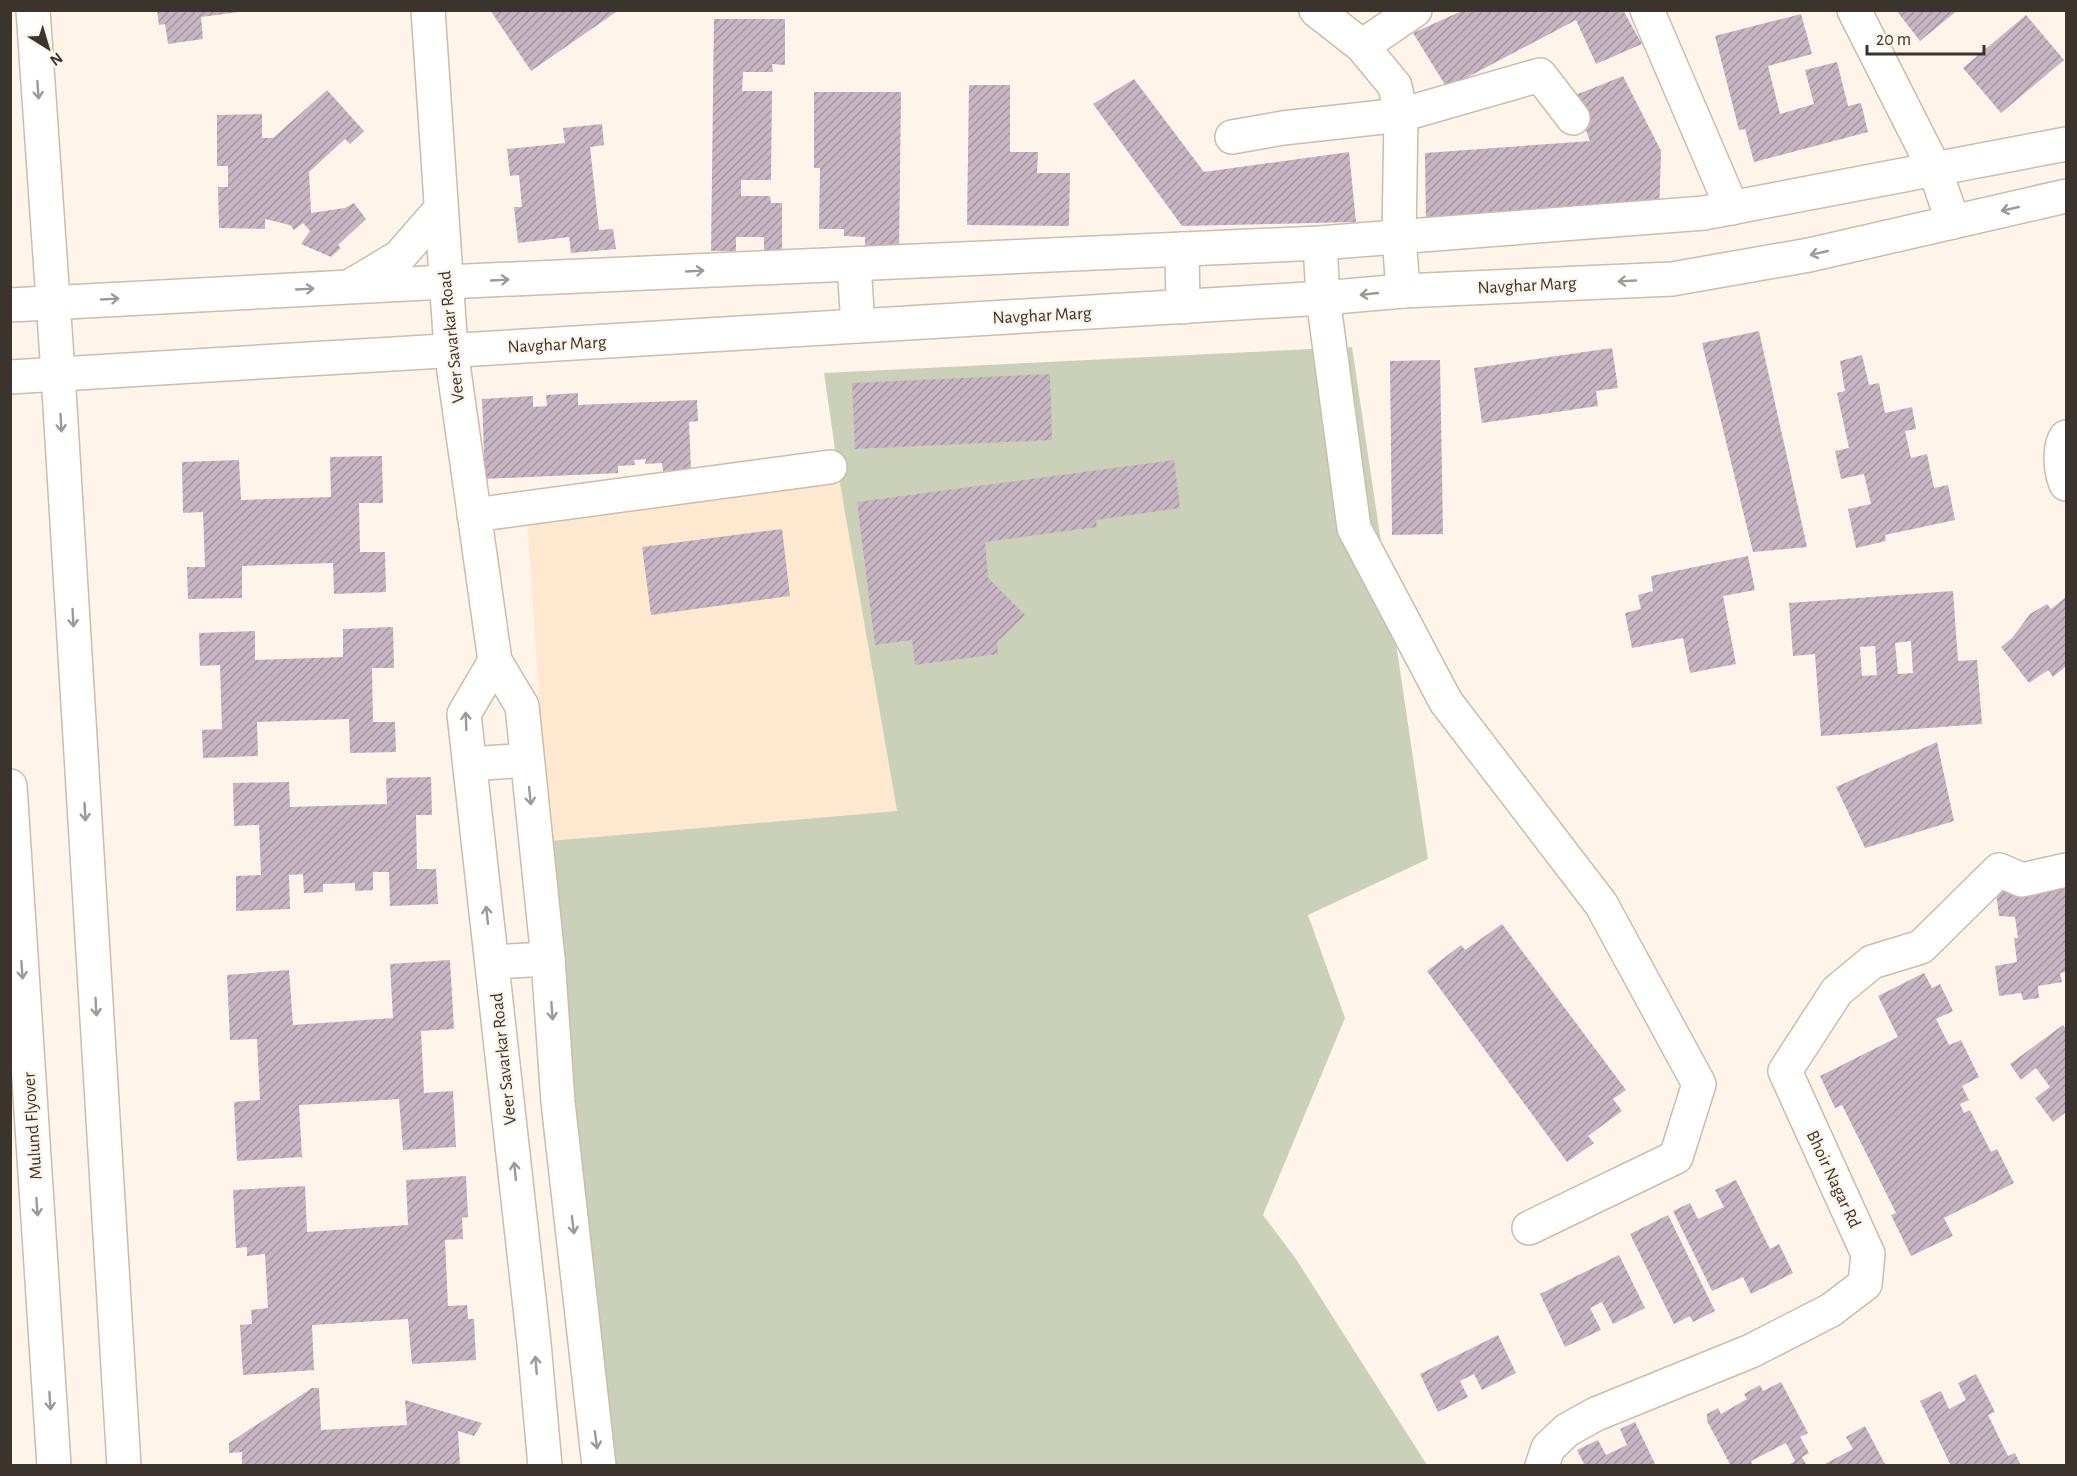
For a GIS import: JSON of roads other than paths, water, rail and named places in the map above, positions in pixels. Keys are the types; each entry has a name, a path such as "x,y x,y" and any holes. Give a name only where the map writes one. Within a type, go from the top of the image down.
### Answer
{"main road":[{"path":"33,10 58,373 124,1466"},
{"name":"Veer Savarkar Road","path":"428,10 444,282 451,350 495,661 522,706 548,959 558,1102 583,1307 589,1392 599,1466"},
{"path":"1316,10 1362,46 1395,86 1401,115 1399,237 1403,291"},
{"path":"1362,46 1415,10"},
{"path":"1647,10 1732,208"},
{"path":"1854,10 1935,170 1953,222"},
{"path":"1232,137 1283,128 1401,115 1540,75 1573,118"},
{"path":"10,304 1320,243 1399,237 1704,213 2067,144"},
{"name":"Navghar Marg","path":"10,377 1184,307 1403,291 1672,279 1809,255 2067,196"},
{"path":"350,287 399,257 420,236 440,210"},
{"path":"1320,243 1323,298 1353,528 1446,702 1601,904 1698,1084 1676,1158 1529,1228"},
{"path":"1182,249 1184,307"},
{"path":"854,264 858,326"},
{"path":"2067,437 2063,441 2062,464 2067,484"},
{"path":"474,515 830,467"},
{"name":"Veer Savarkar Road","path":"495,661 464,714 530,1308 544,1466"},
{"path":"470,764 527,760"},
{"name":"Mulund Flyover","path":"10,786 54,1466"},
{"name":"Bhoir Nagar Rd","path":"1542,1466 1548,1448 1567,1430 1586,1419 1751,1351 1831,1310 1865,1284 1868,1254 1785,1071 1838,991 1872,962 1921,947 1999,870 2022,880 2067,870"},
{"path":"492,962 548,959"},
{"path":"508,1103 558,1102"},
{"path":"530,1308 583,1307"},
{"path":"539,1399 589,1392"}]}
